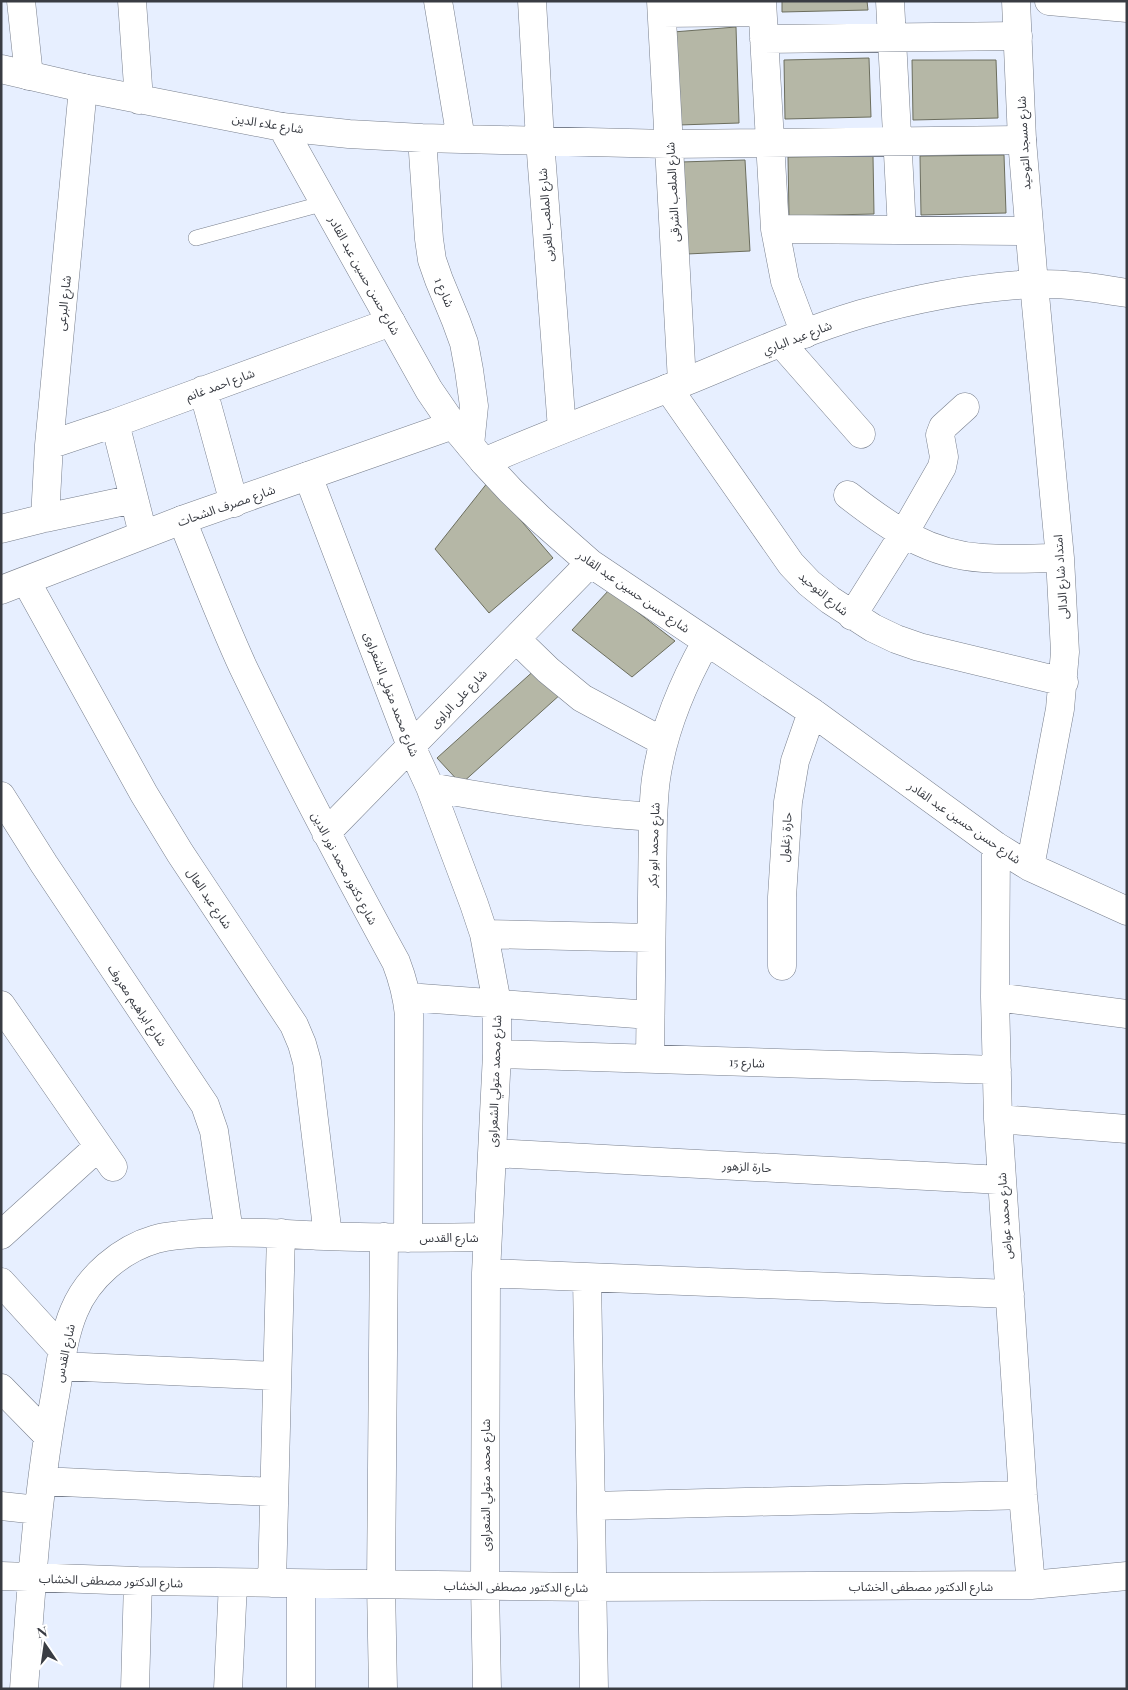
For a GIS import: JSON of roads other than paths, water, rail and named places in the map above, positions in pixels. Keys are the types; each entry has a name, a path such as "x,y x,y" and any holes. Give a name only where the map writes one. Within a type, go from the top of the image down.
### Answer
{"street":[{"path":"21,1 29,76"},
{"path":"132,1 138,100"},
{"path":"438,1 461,139"},
{"name":"شارع الملعب الغربى","path":"532,1 540,140 562,429"},
{"path":"890,1 902,230"},
{"name":"شارع مسجد التوحيد","path":"1016,1 1022,140 1034,284"},
{"path":"1048,1 1127,8"},
{"path":"661,7 762,7 775,229 793,338 861,434"},
{"name":"شارع الملعب الشرقى","path":"661,7 669,144 675,385"},
{"path":"764,39 1018,36"},
{"name":"شارع علاء الدين","path":"1,69 138,100 282,127 350,134 422,138 669,144 1022,140"},
{"name":"شارع البرعى","path":"45,518 49,445 83,88"},
{"name":"شارع حسن حسين عبد القادر","path":"282,127 429,390 469,444 511,492 540,519 590,563 812,712 996,846 1030,867 1127,911"},
{"name":"شارع 1","path":"422,138 432,260 464,343 469,370 474,406 469,444"},
{"path":"775,229 1029,230"},
{"name":"شارع عبد الباري","path":"469,444 562,429 793,338 860,314 917,300 975,290 1034,284 1074,286 1127,293"},
{"name":"امتداد شارع الدالى","path":"1030,867 1060,709 1064,682 1065,652 1060,558 1034,284"},
{"name":"شارع احمد غانم","path":"49,445 115,423 391,322"},
{"name":"شارع التوحيد","path":"675,385 791,564 823,595 852,616 873,628 919,647 1064,682"},
{"path":"203,390 234,503"},
{"path":"852,616 903,535 942,467 944,457 940,435 944,427 965,407"},
{"path":"115,423 143,534"},
{"name":"شارع مصرف الشحات","path":"13,586 143,534 308,476 469,444"},
{"name":"شارع محمد متولي الشعراوى","path":"308,476 410,746 430,787 459,860 484,934 497,1004 497,1054 486,1274 485,1586 487,1689"},
{"path":"848,495 903,535 928,546 955,554 982,558 1060,558"},
{"path":"1,529 134,499"},
{"name":"شارع دكتور محمد نور الدين","path":"182,520 242,664 326,833 396,962 407,997 409,1015 396,1238 381,1585 383,1689"},
{"name":"شارع على الراوى","path":"326,833 590,563"},
{"name":"شارع عبد العال","path":"13,586 180,853 294,1025 307,1062 328,1236"},
{"path":"516,639 548,670 582,698 664,742"},
{"name":"شارع محمد ابو بكر","path":"650,1058 653,818 656,780 674,707 688,674 706,642"},
{"name":"حارة زغلول","path":"782,966 782,889 788,802 796,760 812,712"},
{"path":"430,787 540,807 653,818"},
{"name":"شارع ابراهيم معروف","path":"1,796 44,864 205,1105 214,1131 229,1232"},
{"name":"شارع محمد عواض","path":"996,846 995,997 998,1119 1023,1495 1031,1585"},
{"path":"484,934 651,938"},
{"path":"407,997 650,1015"},
{"path":"995,997 1127,1014"},
{"path":"1,1005 105,1157 1,1235"},
{"name":"شارع 15","path":"497,1054 997,1070"},
{"path":"998,1119 1127,1130"},
{"name":"حارة الزهور","path":"492,1152 1002,1180"},
{"name":"شارع القدس","path":"24,1689 38,1510 48,1436 66,1334 74,1310 88,1286 107,1266 130,1250 156,1239 184,1234 229,1232 396,1238 487,1237"},
{"path":"272,1583 281,1234"},
{"path":"486,1274 1010,1294"},
{"path":"588,1278 594,1689"},
{"path":"1,1282 62,1358 277,1376"},
{"path":"1,1388 48,1436"},
{"path":"42,1481 274,1492"},
{"path":"591,1506 1023,1495"},
{"path":"1,1506 38,1510"},
{"name":"شارع الدكتور مصطفى الخشاب","path":"1,1576 233,1583 593,1587 1031,1585 1127,1576"},
{"path":"135,1689 138,1581"},
{"path":"228,1689 233,1583"},
{"path":"301,1584 301,1689"}],"lane":[{"path":"196,238 325,203"}]}
